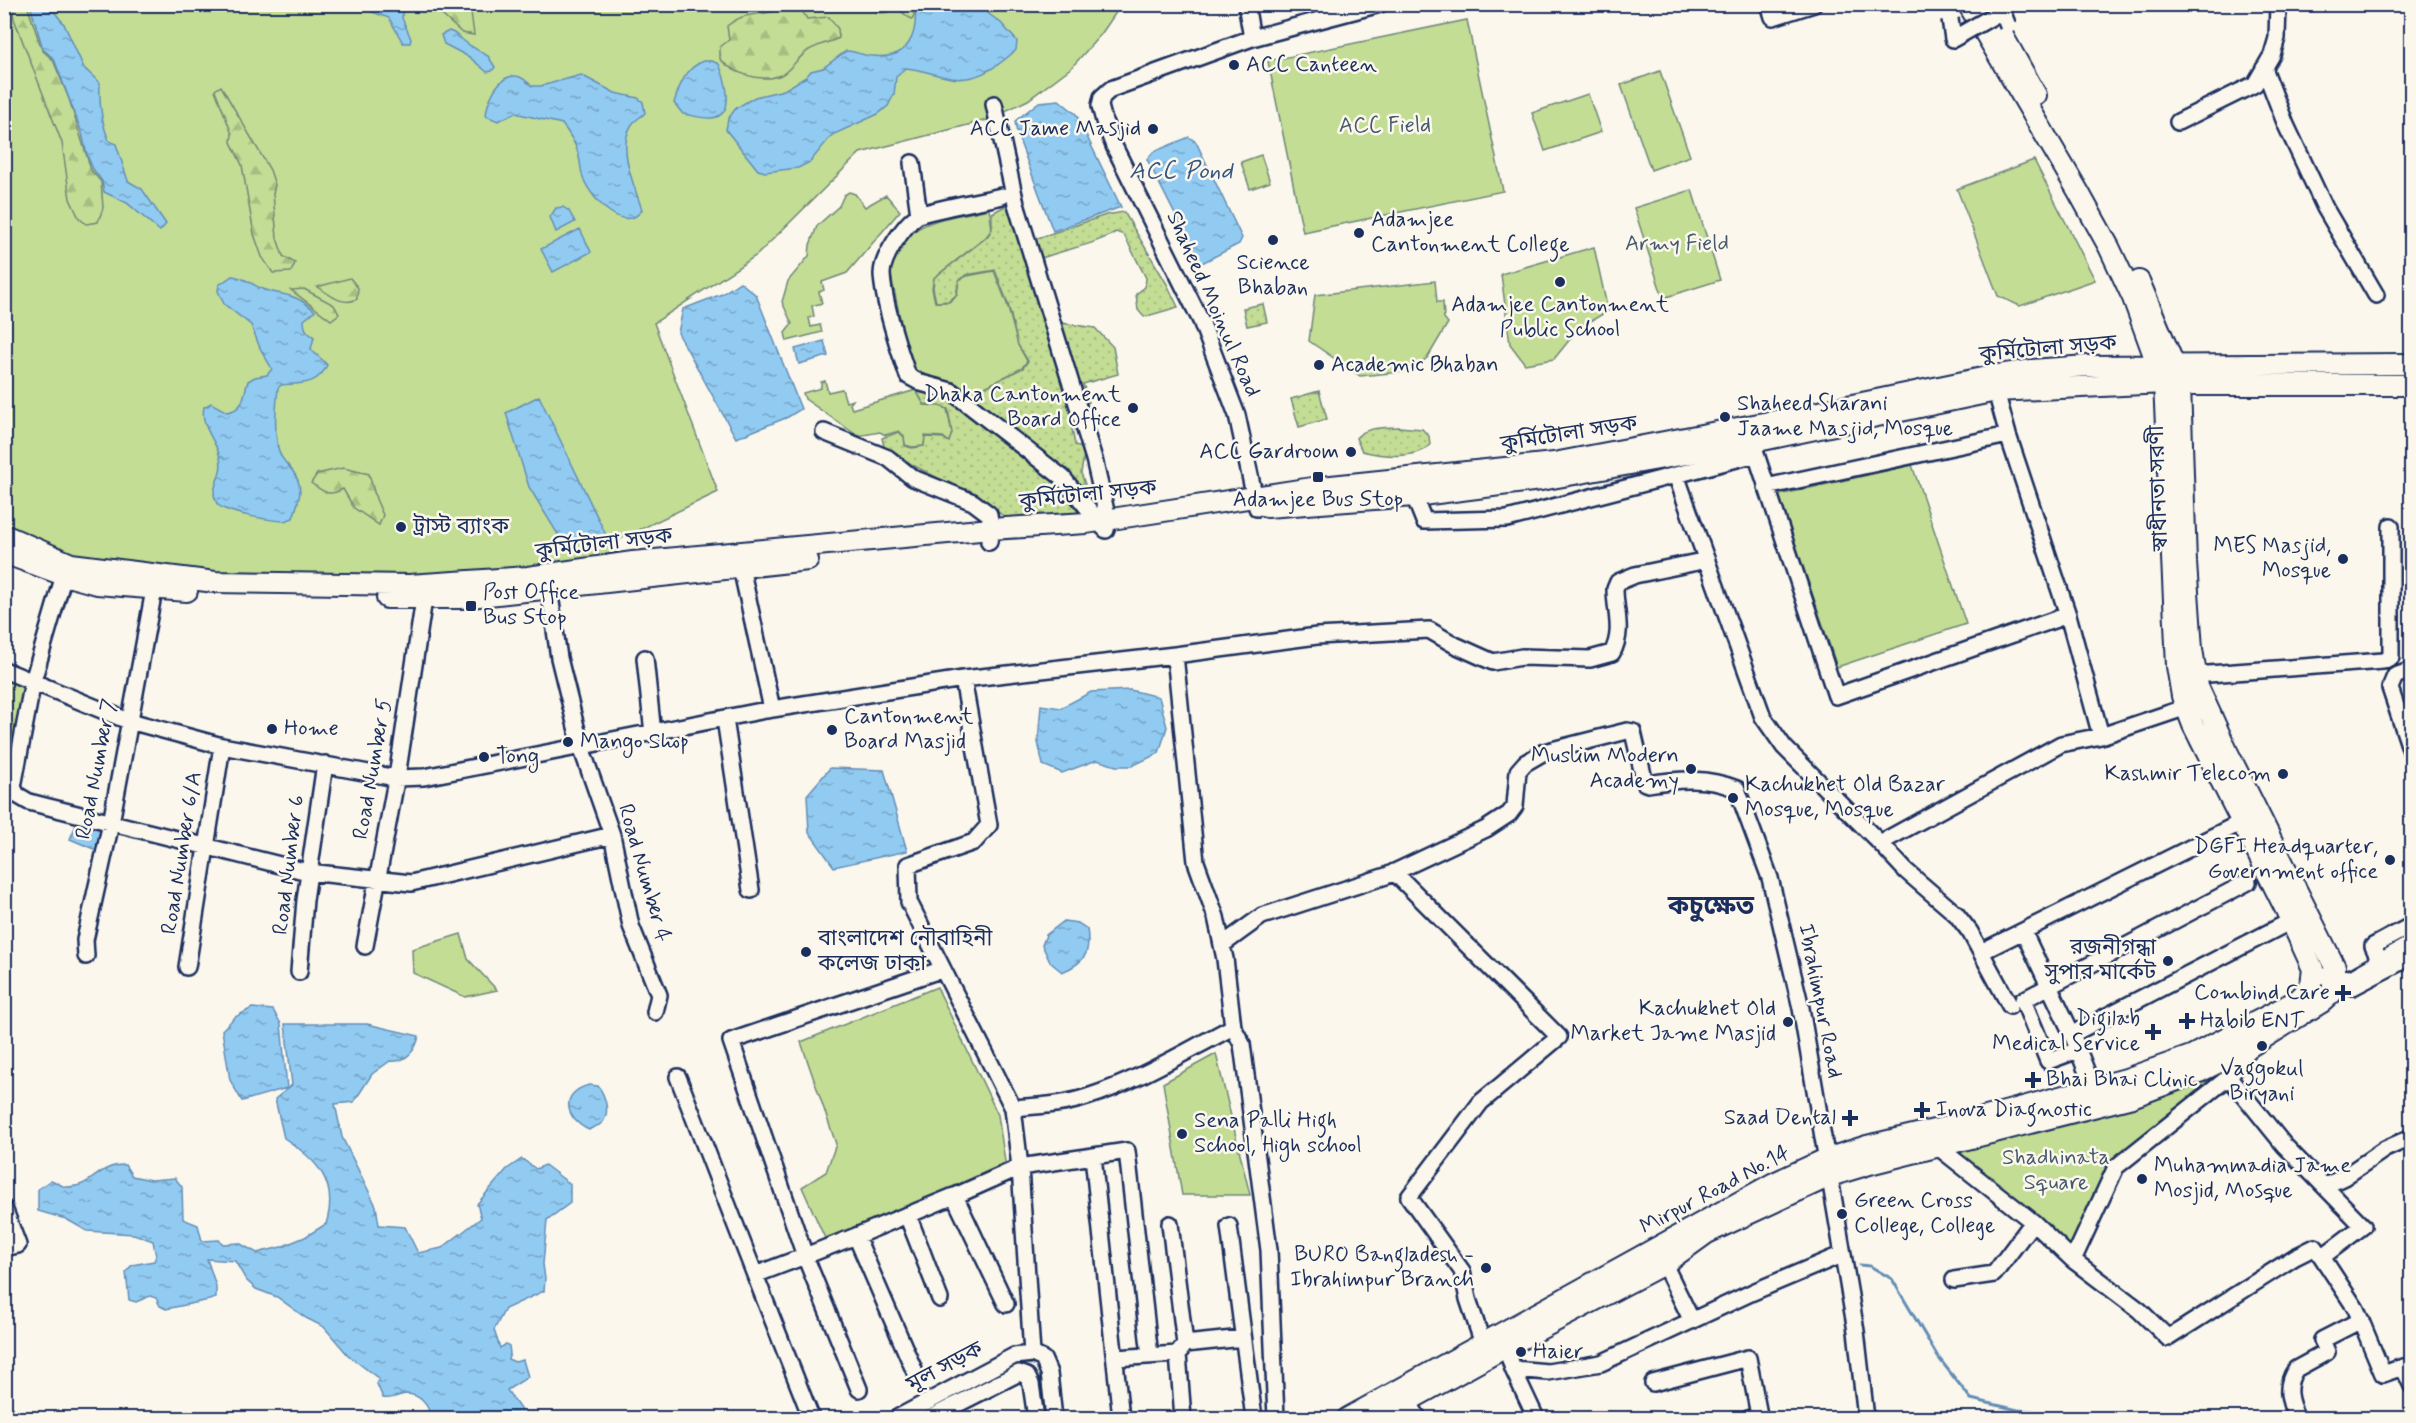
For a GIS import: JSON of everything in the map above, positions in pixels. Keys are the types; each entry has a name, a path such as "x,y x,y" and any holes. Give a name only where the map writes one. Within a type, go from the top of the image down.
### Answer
{"main road":[{"name":"স্বাধীনতা সরণী","path":"1968,4 2079,191 2109,247 2169,375 2177,666 2182,696 2195,704 2331,957 2335,967 2334,981"},
{"name":"স্বাধীনতা সরণী","path":"1985,4 2120,243 2144,291 2169,375 2196,675 2193,725 2291,921 2312,976"},
{"path":"2169,375 2412,364"},
{"name":"কুর্মিটোলা সড়ক","path":"1256,503 1312,488 1554,463 2032,370 2087,366 2169,375"},
{"path":"2169,375 2412,385"},
{"name":"কুর্মিটোলা সড়ক","path":"4,552 64,575 97,584 153,590 266,596 461,598 1104,524 1256,503 1414,496 1541,480 1754,448 1996,391 2169,375"},
{"name":"কুর্মিটোলা সড়ক","path":"4,536 71,564 102,569 215,582 409,585 528,577 633,562 990,536"},
{"name":"Mirpur Road No.14","path":"1377,1419 1506,1347 1664,1264 1707,1233 1868,1146 2093,1088 2192,1056 2302,996 2312,976"},
{"name":"Mirpur Road No.14","path":"1348,1419 1774,1183 1828,1167 1938,1147 2132,1097 2199,1072 2249,1047 2322,1002 2332,993 2334,981"}],"street":[{"path":"1246,4 1252,38"},
{"name":"Shaheed Moinul Road","path":"1256,503 1237,416 1201,321 1114,146 1100,106 1102,97 1111,89 1252,38 1380,4"},
{"path":"1769,4 1773,17 1814,4"},
{"path":"2178,122 2255,84 2272,55 2277,38 2278,4"},
{"path":"1950,19 1953,39 2002,11 2008,26"},
{"path":"2264,68 2286,125 2325,208 2376,295"},
{"path":"994,104 1016,204 1094,459 1104,524"},
{"path":"912,163 918,215"},
{"path":"1002,196 918,215 903,231 885,259 882,272 901,358 908,376 951,391 1063,478 1104,524"},
{"path":"1996,391 2008,435 2068,615 2101,736"},
{"path":"824,432 888,458 913,478 973,502 989,514 990,536"},
{"path":"1766,487 2008,435"},
{"path":"1414,496 1424,521 1507,519 1676,475 1754,448 1836,696 2068,615"},
{"path":"1676,475 1763,717 1785,747 1906,872 1956,914 1981,952 2010,1006"},
{"path":"2196,675 2384,661 2391,657 2391,526"},
{"path":"4,670 130,721 222,746 396,778 424,777 772,709 963,679 1317,636 1429,630 1493,662 1522,657 1590,659 1612,653 1618,642 1620,633 1615,596 1618,582 1625,577 1707,560"},
{"path":"741,567 772,709"},
{"path":"14,787 33,681 64,575"},
{"name":"Road Number 4","path":"549,588 559,658 581,747 612,835 631,926 659,995 655,1012"},
{"name":"Road Number 7","path":"86,956 85,940 111,823 153,590"},
{"name":"Road Number 5","path":"365,946 396,778 424,599"},
{"path":"1175,655 1196,862 1216,917 1233,1027 1242,1044 1269,1250 1276,1419"},
{"path":"645,658 653,734"},
{"path":"2412,670 2395,676 2390,688 2412,754"},
{"path":"963,679 989,825 974,842 908,865 909,902 1014,1108 1032,1354 1042,1359 1049,1373 1054,1419"},
{"path":"1880,843 2061,744 2101,736 2195,704"},
{"path":"725,719 751,890"},
{"name":"Ibrahimpur Road","path":"1394,872 1486,829 1509,814 1515,806 1518,771 1525,763 1544,752 1627,731 1633,732 1645,783 1679,779 1699,780 1718,782 1737,789 1770,878 1801,1008 1856,1331 1866,1419"},
{"name":"Road Number 6/A","path":"187,967 222,746"},
{"name":"Road Number 6","path":"299,972 309,872 325,764"},
{"path":"4,767 17,795 30,802 309,872 411,883 612,835"},
{"path":"1981,952 2242,822"},
{"path":"1222,945 1262,916 1394,872 1559,1036 1481,1102 1409,1197 1462,1271 1468,1299 1483,1344"},
{"path":"2078,1050 2048,1061 2023,1000 2248,882"},
{"path":"2072,1034 2291,921"},
{"path":"2380,961 2373,946 2412,925"},
{"path":"2022,931 2072,1034 2093,1088"},
{"path":"2334,981 2351,978 2412,943"},
{"path":"2312,976 2354,987 2412,956"},
{"path":"859,1389 805,1256 731,1041 943,969"},
{"path":"1014,1108 1060,1104 1087,1097 1153,1068 1233,1027"},
{"path":"2073,1260 2116,1167 2229,1077 2249,1047"},
{"path":"678,1077 811,1417"},
{"path":"2229,1077 2284,1145 2364,1226 2322,1257"},
{"path":"2325,1186 2344,1177 2385,1149 2412,1137"},
{"path":"1938,1147 2033,1222 2073,1260 2139,1310 2168,1338 2264,1276 2315,1247 2356,1309 2383,1374 2403,1367 2412,1386"},
{"path":"1006,1304 955,1196 1020,1167 1127,1151 1150,1356"},
{"path":"1094,1156 1121,1419"},
{"path":"896,1329 856,1236 907,1215 932,1278 908,1215 954,1196 975,1239"},
{"path":"4,1208 18,1245 4,1248"},
{"path":"1954,1280 1994,1274 2033,1222"},
{"path":"1170,1224 1182,1349 1183,1419"},
{"path":"1229,1226 1254,1419"},
{"path":"805,1256 856,1236 905,1349"},
{"path":"1513,1369 1548,1372 1601,1363 1843,1254"},
{"path":"756,1275 805,1256 837,1334"},
{"path":"1664,1264 1692,1321"},
{"path":"2297,1419 2289,1400 2293,1374 2296,1369 2327,1352 2322,1340 2361,1320"},
{"path":"1115,1358 1150,1356 1243,1338"},
{"path":"1506,1347 1513,1369 1536,1419"},
{"name":"মূল সড়ক","path":"897,1419 1014,1356 1032,1354"},
{"path":"1653,1383 1748,1358 1759,1415 1750,1419"},
{"name":"মূল সড়ক","path":"930,1419 1019,1373 1027,1376 1031,1384 1036,1419"},
{"path":"1408,1401 1418,1419"}],"green space":[{"path":"4,5 1121,5 1102,33 1072,67 1028,100 987,120 860,153 757,255 654,323 718,492 620,539 617,552 519,574 284,578 87,562 5,527"},
{"path":"12,5 27,5 42,50 53,60 69,99 91,170 101,182 103,208 98,222 86,224 79,218 70,199 62,143 14,19"},
{"path":"417,5 470,5 474,35 462,33 433,7"},
{"path":"872,5 913,5 914,15 912,19 898,10 876,12"},
{"path":"795,6 801,9 807,19 829,17 838,29 839,38 809,50 784,73 773,77 748,76 732,69 720,59 720,47 729,40 727,26 748,15"},
{"name":"ACC Field","path":"1467,20 1503,191 1303,232 1268,61"},
{"name":"Army Field","path":"1660,71 1690,156 1651,170 1621,85"},
{"path":"221,86 270,170 275,185 273,194 277,238 283,256 295,263 291,272 273,273 262,257 254,234 242,165 231,142 232,134 215,90"},
{"path":"1588,94 1601,132 1545,151 1532,113"},
{"path":"1261,155 1270,182 1250,189 1241,162"},
{"path":"2034,160 2095,280 2020,306 1998,296 1957,189"},
{"name":"Army Field","path":"1692,190 1720,280 1663,298 1634,208"},
{"path":"849,192 855,194 865,207 886,195 900,211 847,273 822,282 824,290 819,292 822,303 812,306 814,316 809,318 811,327 820,325 822,332 787,341 785,333 792,324 782,302 788,281 809,256 810,245 817,226 839,206 844,195"},
{"path":"1009,204 1014,210 1020,244 1106,215 1124,212 1167,284 1178,307 1144,317 1138,310 1136,294 1145,287 1146,278 1124,235 1116,232 1098,241 1042,258 1048,298 1055,322 1095,328 1113,347 1118,374 1083,384 1089,402 1070,418 1075,445 1085,450 1081,473 1093,507 1050,471 1082,520 1012,522 981,500 885,451 882,438 899,432 904,437 905,446 912,448 924,446 925,437 943,438 949,442 952,433 948,409 924,404 916,390 922,386 956,402 1023,368 1028,361 1018,345 1008,304 995,270 966,275 959,280 956,295 949,301 936,302 933,288 934,278 987,237 992,229 992,213"},
{"path":"989,209 992,229 986,237 934,278 932,288 935,302 949,302 957,295 959,280 967,276 994,271 1007,304 1018,345 1027,361 1022,368 966,397 911,369 890,271 904,240 915,231 942,219"},
{"path":"1594,247 1608,311 1579,328 1554,359 1525,364 1510,344 1501,274"},
{"path":"350,278 358,288 357,299 352,301 336,299 317,287"},
{"path":"1435,281 1437,302 1443,302 1444,318 1448,323 1428,357 1411,371 1360,376 1309,341 1315,295"},
{"path":"304,289 334,305 339,314 331,320 291,290"},
{"path":"1263,304 1267,322 1247,326 1243,308"},
{"path":"825,381 828,392 842,389 846,402 853,400 850,404 852,409 916,390 924,405 947,409 952,433 949,442 943,437 925,436 924,446 912,447 905,445 904,436 899,431 885,435 880,432 858,436 805,399 803,393 821,388 821,382"},
{"path":"1319,391 1327,419 1299,427 1291,399"},
{"path":"1399,427 1422,429 1429,436 1430,445 1415,453 1398,456 1362,451 1356,438 1365,431"},
{"path":"1912,465 1966,624 1837,667 1779,495"},
{"path":"343,468 369,474 383,515 379,525 354,508 343,489 330,493 311,483 317,474"},
{"path":"4,674 29,683 12,779 5,763"},
{"path":"461,934 468,959 497,990 465,997 413,973 412,949"},
{"path":"937,987 998,1115 1006,1168 828,1245 802,1187 826,1172 836,1144 801,1042"},
{"path":"1216,1054 1250,1195 1182,1195 1163,1083"},
{"name":"Shadhinata Square","path":"2225,1074 2110,1168 2069,1248 1945,1149 2025,1129"}],"water":[{"path":"30,5 49,5 64,24 84,68 100,83 101,113 109,141 116,144 128,181 142,189 166,224 160,231 127,203 104,192 102,181 87,155 82,133 54,59 43,49"},
{"path":"353,5 404,5 402,18 411,39 410,43 403,43 389,18"},
{"path":"915,5 977,5 1001,23 1017,41 1016,50 1001,63 984,73 966,78 956,79 905,68 896,77 894,94 888,106 878,114 832,135 810,162 798,168 765,172 758,170 726,130 728,119 736,108 755,97 784,90 806,77 811,71 823,68 846,51 869,56 885,56 903,50 913,35"},
{"path":"449,31 488,56 495,67 492,71 487,72 469,57 444,44 441,35"},
{"path":"704,61 719,64 726,86 727,103 724,110 720,115 712,118 683,114 674,103 688,72"},
{"path":"581,75 615,93 638,98 643,102 645,113 631,126 626,146 626,157 642,210 635,217 626,219 618,217 609,212 594,196 583,177 575,145 562,124 515,113 498,121 486,116 494,90 509,77 518,76 532,86 541,86"},
{"path":"1059,100 1076,114 1121,207 1053,231 1017,134 1015,121 1039,102"},
{"name":"ACC Pond","path":"1189,137 1196,142 1242,238 1239,244 1202,263 1199,262 1147,159 1153,152"},
{"path":"563,207 569,211 575,222 556,232 550,217 556,208"},
{"path":"580,229 591,252 553,272 541,249"},
{"path":"232,276 245,279 263,289 295,298 315,311 304,320 305,326 314,337 311,349 327,365 319,377 314,380 281,385 278,388 276,439 281,457 294,473 300,490 293,518 285,521 260,518 229,510 217,504 214,495 221,460 204,420 204,407 211,403 227,412 237,408 242,401 248,381 267,375 272,369 251,325 224,304 218,291 219,285"},
{"path":"740,282 756,295 801,409 788,417 736,438 678,333 683,309 722,294"},
{"path":"824,341 828,356 799,364 795,349"},
{"path":"539,396 606,535 565,546 529,487 506,413"},
{"path":"1130,690 1159,697 1167,727 1159,753 1132,766 1116,766 1097,760 1062,773 1043,765 1038,742 1041,705 1061,708 1091,692"},
{"path":"830,768 884,770 907,851 834,867 809,832 807,795"},
{"path":"78,820 104,830 96,850 70,839"},
{"path":"1064,921 1078,923 1087,929 1088,945 1081,961 1062,972 1050,962 1042,945 1046,935"},
{"path":"252,1008 273,1010 281,1024 287,1088 242,1101 230,1080 222,1030 235,1017"},
{"path":"285,1024 367,1024 419,1036 415,1046 405,1058 390,1061 372,1074 354,1102 335,1104 342,1137 376,1206 379,1225 405,1227 418,1253 442,1248 481,1218 477,1204 507,1169 522,1159 536,1169 545,1165 570,1184 570,1203 547,1220 543,1264 544,1291 505,1309 494,1330 500,1348 506,1344 509,1346 508,1359 515,1362 523,1360 528,1377 507,1390 526,1418 430,1418 426,1405 416,1396 406,1394 383,1398 377,1384 379,1379 348,1355 324,1327 306,1318 277,1297 256,1289 246,1280 235,1261 207,1259 216,1286 216,1298 166,1309 160,1306 156,1298 150,1296 136,1302 129,1300 126,1272 132,1265 154,1261 156,1256 153,1241 134,1234 87,1231 66,1219 38,1211 38,1189 51,1180 64,1187 77,1186 108,1168 125,1165 132,1176 151,1180 175,1178 182,1187 183,1219 198,1225 202,1241 219,1240 223,1244 239,1243 257,1253 281,1247 305,1237 326,1224 330,1196 327,1184 315,1164 284,1138 275,1099 292,1085"},
{"path":"589,1085 598,1086 607,1109 602,1123 589,1130 581,1125 571,1113 569,1100 579,1089"}],"waterway":[{"path":"1860,1265 1870,1266 1892,1279 1938,1357 1971,1399 2018,1410 2118,1418"}],"place":[{"name":"ACC Canteen","path":"1234,65"},
{"name":"ACC Jame Masjid","path":"1153,129"},
{"name":"Adamjee Cantonment College","path":"1359,233"},
{"name":"Science Bhaban","path":"1273,240"},
{"name":"Adamjee Cantonment Public School","path":"1560,282"},
{"name":"Academic Bhaban","path":"1319,365"},
{"name":"Dhaka Cantonment Board Office","path":"1133,408"},
{"name":"Shaheed Sharani Jaame Masjid, Mosque","path":"1725,417"},
{"name":"ACC Gardroom","path":"1351,452"},
{"name":"Adamjee Bus Stop","path":"1318,477"},
{"name":"ট্রাস্ট ব্যাংক","path":"401,527"},
{"name":"MES Masjid, Mosque","path":"2343,559"},
{"name":"Post Office Bus Stop","path":"471,606"},
{"name":"Home","path":"272,729"},
{"name":"Cantonment Board Masjid","path":"832,730"},
{"name":"Mango Shop","path":"568,742"},
{"name":"Tong","path":"484,757"},
{"name":"Muslim Modern Academy","path":"1691,769"},
{"name":"Kashmir Telecom","path":"2283,774"},
{"name":"Kachukhet Old Bazar Mosque, Mosque","path":"1733,798"},
{"name":"DGFI Headquarter, Government office","path":"2390,860"},
{"name":"বাংলাদেশ নৌবাহিনী কলেজ ঢাকা","path":"806,952"},
{"name":"রজনীগন্ধা সুপার মার্কেট","path":"2168,961"},
{"name":"Combind Care","path":"2343,993"},
{"name":"Habib ENT","path":"2187,1021"},
{"name":"Kachukhet Old Market Jame Masjid","path":"1788,1022"},
{"name":"Digilab Medical Service","path":"2153,1032"},
{"name":"Vaggokul Biryani","path":"2262,1046"},
{"name":"Bhai Bhai Clinic","path":"2033,1080"},
{"name":"Inova Diagnostic","path":"1922,1110"},
{"name":"Saad Dental","path":"1850,1118"},
{"name":"Sena Palli High School, High school","path":"1182,1134"},
{"name":"Muhammadia Jame Mosjid, Mosque","path":"2142,1179"},
{"name":"Green Cross College, College","path":"1842,1214"},
{"name":"BURO Bangladesh - Ibrahimpur Branch","path":"1486,1268"},
{"name":"Haier","path":"1521,1352"}],"district":[{"name":"কচুক্ষেত","path":"1711,907"}]}
